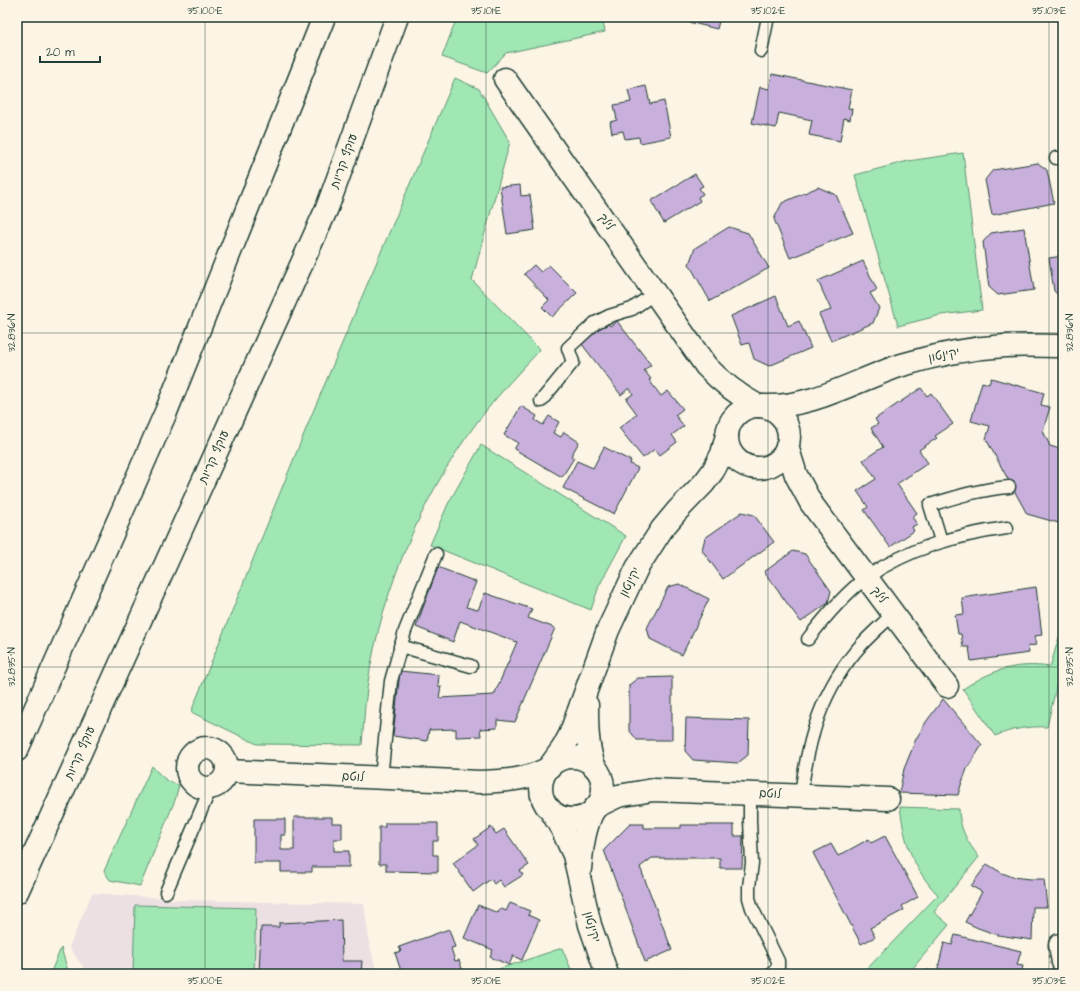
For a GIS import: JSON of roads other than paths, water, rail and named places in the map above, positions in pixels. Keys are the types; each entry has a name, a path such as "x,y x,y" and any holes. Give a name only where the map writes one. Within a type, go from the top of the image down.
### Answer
{"main road":[{"path":"17,750 166,412 324,17"},
{"name":"עוקף קריות","path":"17,892 327,208 397,17"},
{"name":"לילך","path":"505,79 706,366 721,396 727,415 728,431"},
{"name":"יקינטון","path":"761,406 783,406 799,403 844,388 882,372 942,355 983,348 1019,346 1058,347"},
{"name":"לילך","path":"706,366 736,393 761,406"},
{"name":"יקינטון","path":"788,444 797,425 806,415 829,397 844,388"},
{"path":"761,406 772,409 783,419 788,432 788,444 783,455 776,461 768,466 757,467 744,464 736,458 729,446 728,431 733,419 740,412 749,408 761,406"},
{"name":"יקינטון","path":"549,768 561,752 570,735 611,623 637,568 662,529 704,483 716,466 724,448 728,431"},
{"name":"לילך","path":"788,444 796,475 811,503"},
{"name":"לילך","path":"757,467 772,470 783,476 811,503 947,686"},
{"name":"יקינטון","path":"694,493 718,479 757,467"},
{"name":"יקינטון","path":"588,684 587,737 590,754 596,768"},
{"path":"201,749 213,749 223,756 226,761 227,771 223,779 219,783 210,787 201,786 190,777 188,765 191,756 201,749"},
{"path":"572,757 582,758 596,768 602,778 603,788 602,797 596,808 586,815 572,818 558,815 549,808 543,797 542,788 543,778 549,768 563,758 572,757"},
{"name":"לוטם","path":"227,771 480,782 522,779 535,775 549,768"},
{"name":"לוטם","path":"596,768 623,782 653,790"},
{"name":"לוטם","path":"480,782 513,789 540,800 549,808"},
{"name":"לוטם","path":"596,808 618,796 653,790 888,799"},
{"name":"יקינטון","path":"549,808 571,849 580,880 590,925 607,974"},
{"name":"יקינטון","path":"580,880 584,837 590,817 596,808"}],"lane":[{"path":"761,51 768,17"},
{"path":"541,401 573,362 568,348 596,323 609,316 632,309 655,293"},
{"path":"941,541 930,505 969,493 1008,487"},
{"path":"808,639 839,601 866,578 894,560 915,550 941,541 974,533 1007,528"},
{"path":"381,778 391,681 400,646 436,554"},
{"path":"801,795 806,758 812,732 827,694 849,660 862,644 893,614"},
{"path":"400,646 471,666"},
{"path":"166,892 210,787"},
{"path":"750,793 752,863 749,898 778,961 778,967 772,974"}]}
